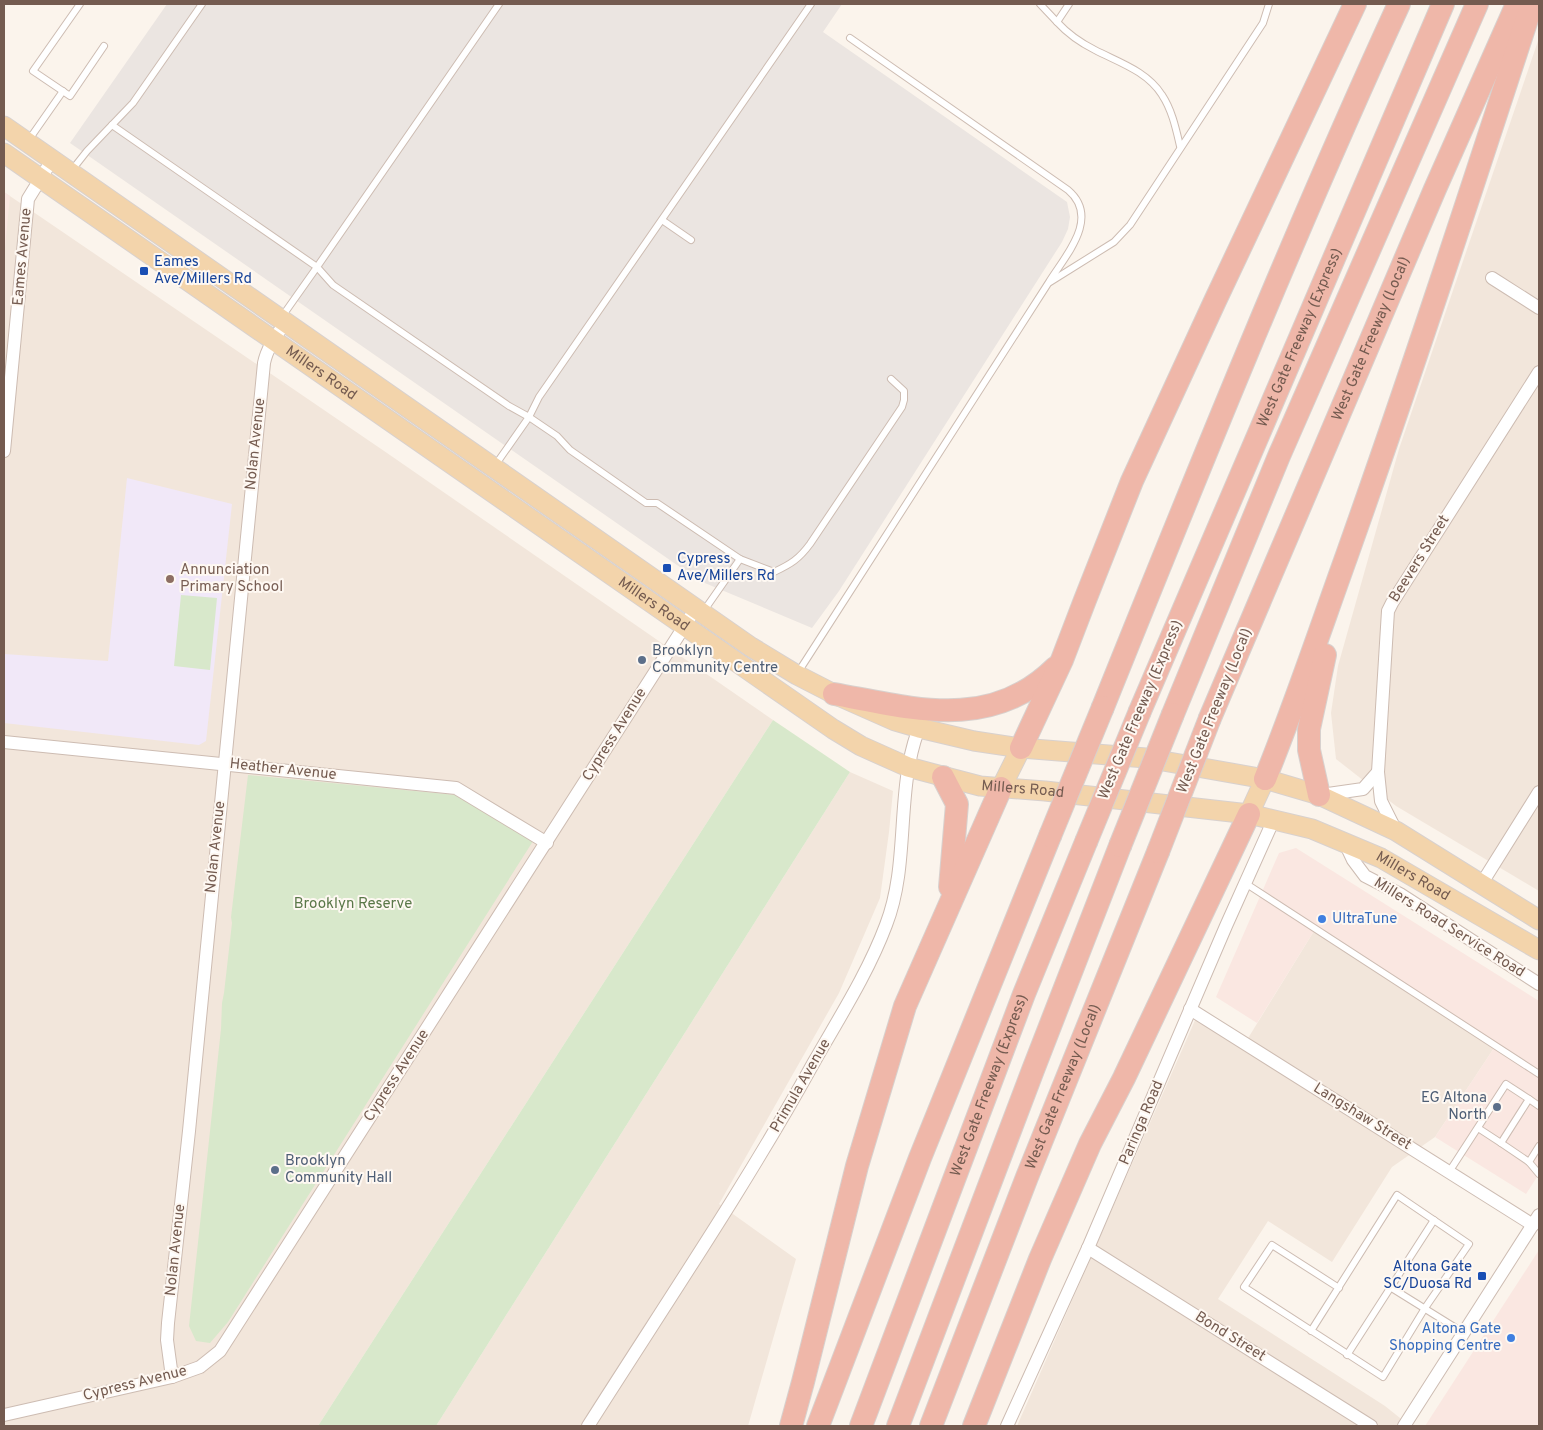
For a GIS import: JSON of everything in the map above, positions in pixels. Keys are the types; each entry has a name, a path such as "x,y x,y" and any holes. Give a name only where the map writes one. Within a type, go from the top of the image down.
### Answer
{"highway":[{"path":"1021,748 1062,660 1132,481 1355,4"},
{"path":"818,1426 920,1158 1202,461 1297,232 1399,4"},
{"name":"West Gate Freeway (Express)","path":"862,1426 1024,994 1086,842 1140,711 1443,4"},
{"name":"West Gate Freeway (Express)","path":"898,1426 1030,1079 1173,714 1279,456 1477,4"},
{"name":"West Gate Freeway (Local)","path":"931,1426 1210,718 1435,189 1517,4"},
{"path":"1265,779 1293,707 1383,452 1460,228 1532,4"},
{"path":"1319,795 1310,750 1309,729 1321,668 1383,452"},
{"path":"834,694 923,719 992,705 1006,700 1040,683 1062,660"},
{"path":"943,777 957,804 949,905"},
{"path":"790,1426 804,1382 857,1166 905,1006 1001,788"},
{"path":"974,1426 1040,1258 1086,1153 1124,1078 1249,814"}],"main road":[{"name":"Millers Road","path":"4,126 751,647 797,675 834,694"},
{"name":"Millers Road","path":"4,153 684,626 833,729 861,746 908,767 980,786 1045,791 1249,814 1312,829 1381,858 1539,950"},
{"name":"Millers Road","path":"923,719 974,741 1021,748 1146,758 1265,779 1319,795 1396,831 1539,920"},
{"path":"1001,788 1021,748"},
{"path":"1249,814 1265,779"}],"street":[{"name":"Eames Avenue","path":"4,451 28,199 52,160"},
{"path":"1492,278 1539,308"},
{"name":"Nolan Avenue","path":"172,1377 167,1340 168,1323 191,1112 264,364 266,355 283,321"},
{"name":"Beevers Street","path":"1396,831 1381,801 1378,772 1388,611 1539,372"},
{"name":"Cypress Avenue","path":"4,1415 172,1377 200,1367 212,1358 227,1341 684,626 699,610"},
{"name":"Primula Avenue","path":"588,1426 780,1124 868,967 887,924 897,881 908,767 923,719"},
{"name":"Heather Avenue","path":"4,742 456,788 546,843"},
{"path":"1319,795 1363,788 1378,772"},
{"path":"1482,883 1539,792"},
{"name":"Paringa Road","path":"1007,1426 1088,1248 1274,819"},
{"name":"Millers Road Service Road","path":"1345,843 1353,860 1365,876 1400,894 1539,984"},
{"name":"Langshaw Street","path":"1190,1009 1449,1172 1536,1220"},
{"path":"1404,1426 1536,1220"},
{"name":"Bond Street","path":"1088,1248 1372,1426"}],"lane":[{"path":"80,4 33,71 70,96 104,46"},
{"path":"70,172 87,150 133,103 202,4"},
{"path":"283,321 317,267 499,4"},
{"path":"494,467 528,417 539,397 811,4"},
{"path":"1040,4 1076,39 1134,70 1156,86 1173,117 1180,146"},
{"path":"1057,22 1069,4"},
{"path":"1049,282 1114,242 1130,225 1251,40 1267,14 1269,4"},
{"path":"797,675 1049,282 1075,240 1082,224 1081,210 1074,195 850,38"},
{"path":"27,142 63,91"},
{"path":"112,125 317,267 333,285 509,406 557,436 570,450 646,503 657,503 740,560 774,572 790,565 801,556 902,408 904,391 891,379"},
{"path":"662,220 691,240"},
{"path":"699,610 740,560"},
{"path":"1245,883 1539,1074"},
{"path":"1449,1172 1506,1084 1539,1106"},
{"path":"1501,1143 1529,1100"},
{"path":"1478,1128 1529,1162 1539,1174"},
{"path":"1529,1162 1539,1146"},
{"path":"1311,1331 1339,1288 1397,1195 1469,1244 1425,1308 1383,1377 1311,1331 1244,1287 1272,1245 1339,1288"},
{"path":"1347,1354 1434,1220"},
{"path":"1390,1287 1464,1333"}],"shaded area":[{"path":"167,4 842,4 823,32 1067,202 1070,217 1068,229 1062,242 839,591 812,628 700,581 70,143"},
{"path":"1539,38 1539,891 1396,806 1336,759 1331,713 1338,666 1399,449"},
{"path":"4,192 387,453 773,720 318,1426 4,1426"},
{"path":"4,192 10,196 4,258"},
{"name":"Annunciation Primary School","path":"127,478 232,504 206,741 199,745 4,723 4,654 108,661"},
{"path":"850,772 893,791 880,898 839,993 719,1204 796,1259 748,1426 436,1426"},
{"path":"1296,848 1539,1001 1539,1174 1526,1194 1435,1137 1494,1048 1314,931 1257,1023 1216,997 1279,853"},
{"path":"1314,931 1494,1048 1435,1137 1392,1167 1332,1262 1268,1221 1218,1299 1385,1406 1410,1426 1017,1426 1196,1018 1242,1048"},
{"name":"Altona Gate Shopping Centre","path":"1539,1250 1539,1426 1425,1426"}],"green space":[{"path":"181,595 217,598 210,670 174,666"},
{"path":"773,720 850,772 436,1426 318,1426"},
{"name":"Brooklyn Reserve","path":"248,775 456,795 535,838 228,1322 210,1343 196,1341 189,1326 232,923 231,917"}],"place":[{"name":"Eames Ave/Millers Rd","path":"144,271"},
{"name":"Cypress Ave/Millers Rd","path":"667,568"},
{"name":"Annunciation Primary School","path":"170,579"},
{"name":"Brooklyn Community Centre","path":"642,660"},
{"name":"UltraTune","path":"1322,919"},
{"name":"EG Altona North","path":"1497,1107"},
{"name":"Brooklyn Community Hall","path":"275,1170"},
{"name":"Altona Gate SC/Duosa Rd","path":"1482,1276"},
{"name":"Altona Gate Shopping Centre","path":"1511,1338"}]}
